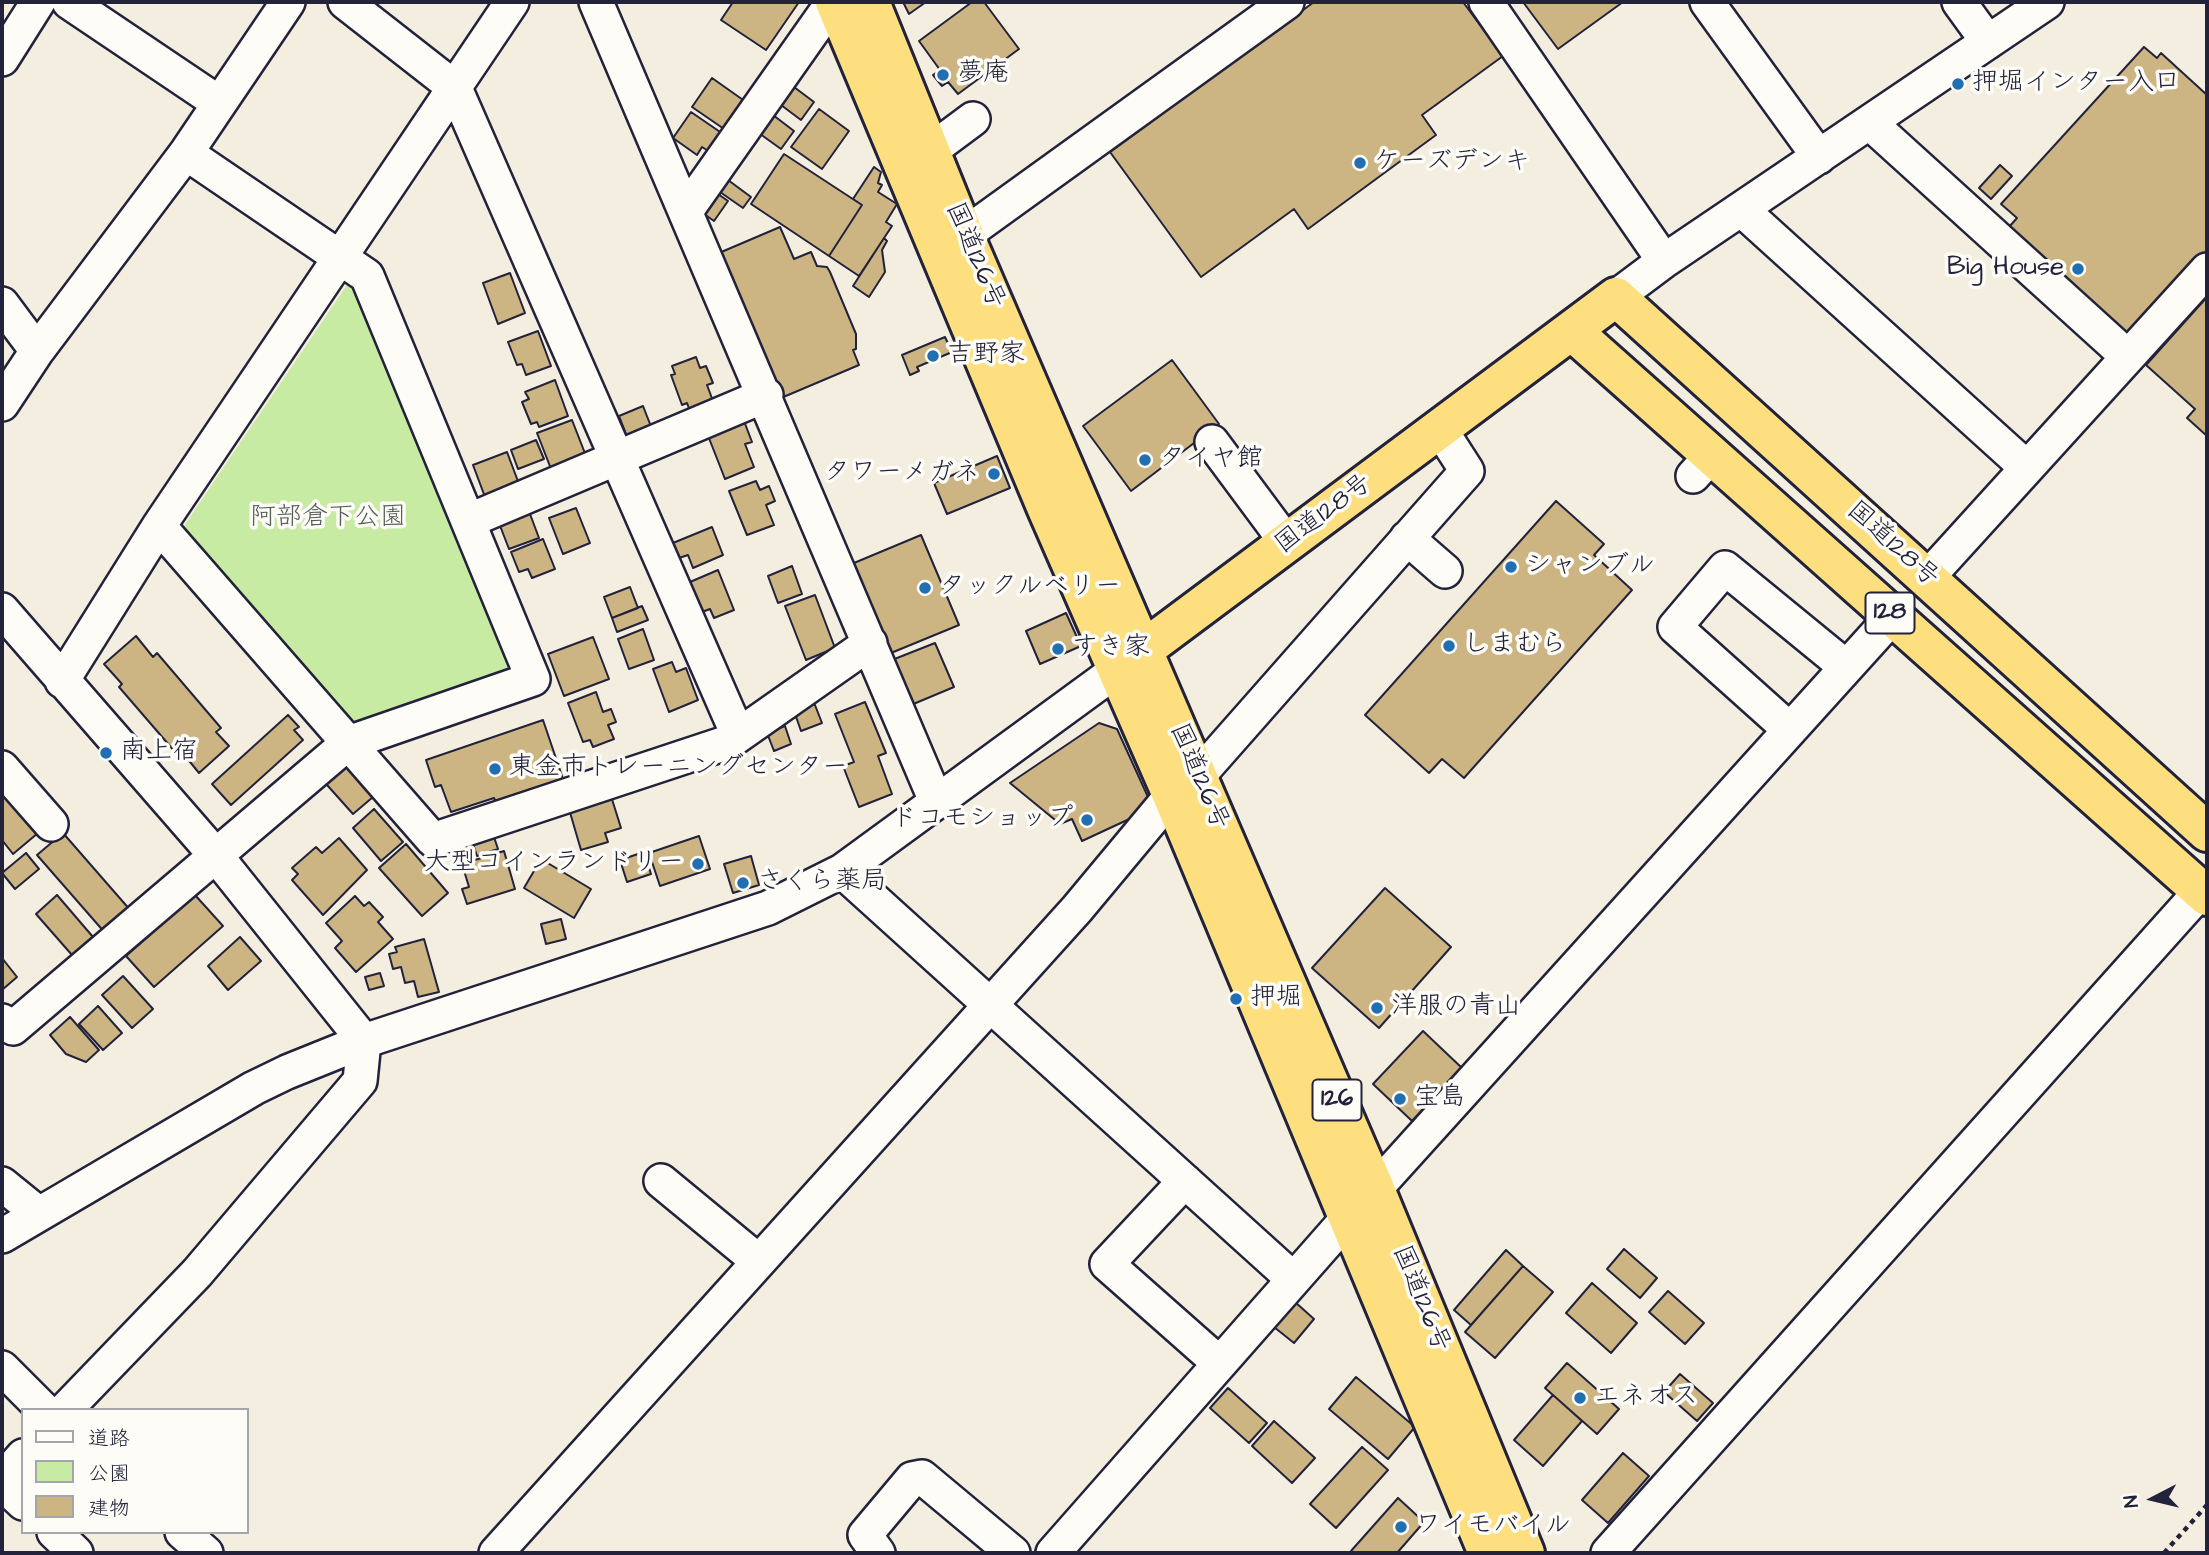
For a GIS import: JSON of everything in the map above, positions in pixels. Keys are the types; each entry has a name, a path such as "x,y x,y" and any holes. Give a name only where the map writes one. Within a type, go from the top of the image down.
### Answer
{"highway":[{"name":"国道126号","path":"834,2 1185,785 1375,1189 1525,1553"},
{"name":"国道126号","path":"870,2 1130,660"},
{"name":"国道128号","path":"1130,660 1616,297 2207,832"},
{"name":"国道128号","path":"1572,331 1703,465 1893,616 2205,891"},
{"path":"1893,616 1928,577"},
{"name":"国道126号","path":"1185,785 1348,1218 1488,1553"}],"street":[{"path":"2,59 38,2"},
{"path":"69,2 219,103"},
{"path":"2,404 37,351 186,153 288,2"},
{"path":"345,2 455,88 738,736"},
{"path":"62,681 159,526 512,2"},
{"path":"596,2 766,395 936,801"},
{"path":"686,211 834,2"},
{"path":"964,235 1287,2"},
{"path":"1486,2 1568,98 1664,261"},
{"path":"1707,2 1819,157"},
{"path":"1959,2 1988,42"},
{"path":"1616,297 1664,261 2047,2"},
{"path":"930,151 973,119"},
{"path":"1870,123 2128,357"},
{"path":"2,1021 13,1028 348,743 533,679 367,276 186,153"},
{"path":"1742,210 2027,468"},
{"path":"1928,577 2207,270"},
{"path":"2,304 37,351"},
{"path":"468,521 766,395"},
{"path":"496,1553 988,1004 1077,909 1467,471 1440,429"},
{"path":"1212,442 1287,543"},
{"path":"159,526 433,840 729,742 870,643"},
{"path":"1407,538 1444,571"},
{"path":"1790,730 1675,627 1726,568 1846,667"},
{"path":"2,610 217,857 364,1041 360,1081 197,1273 67,1408"},
{"path":"1375,1189 1893,616"},
{"path":"2,1236 254,1088 364,1041 768,908 842,871 1130,660"},
{"path":"3,771 51,824"},
{"path":"842,871 1293,1279"},
{"path":"1608,1553 2205,891"},
{"path":"661,1181 758,1261"},
{"path":"1185,1181 1107,1264 1219,1363"},
{"path":"2,1184 39,1214"},
{"path":"1063,1550 1219,1363 1348,1218"},
{"path":"2,1368 42,1408"},
{"path":"21,1458 2,1481 21,1501"},
{"path":"878,1553 865,1535 912,1479 922,1477 1013,1553"},
{"path":"56,1534 76,1553"},
{"path":"184,1534 206,1553"}],"path":[{"path":"2164,1553 2207,1505"}],"green space":[{"name":"阿部倉下公園","path":"347,285 357,290 515,669 353,726 184,526"}],"building":[{"path":"733,2 799,2 766,50 721,20"},
{"path":"903,2 926,2 909,14"},
{"path":"972,2 984,2 1019,49 958,94 948,82 942,86 933,75 940,70 919,41"},
{"path":"1314,2 1463,2 1503,56 1422,115 1436,135 1308,229 1294,209 1201,277 1110,152"},
{"path":"1523,2 1623,2 1558,49"},
{"path":"2144,47 2157,58 2161,53 2207,95 2207,253 2130,338 2009,227 2017,218 2001,204"},
{"path":"712,78 746,102 727,131 692,107"},
{"path":"794,87 814,102 801,120 781,105"},
{"path":"819,109 849,131 822,169 791,147"},
{"path":"691,112 726,136 713,154 702,147 697,155 673,138"},
{"path":"769,112 794,131 781,149 756,131"},
{"path":"784,154 862,205 829,256 751,204"},
{"path":"2000,165 2012,176 1991,199 1979,188"},
{"path":"874,167 881,172 878,183 882,185 878,192 897,204 886,222 892,226 859,276 829,256 862,205 853,199"},
{"path":"728,180 751,197 743,208 720,192"},
{"path":"718,194 728,201 714,221 704,214"},
{"path":"780,227 794,259 811,252 817,266 827,267 830,272 856,334 856,349 853,350 859,365 781,398 719,253"},
{"path":"884,238 887,241 882,250 885,272 869,297 853,286"},
{"path":"510,273 525,313 498,324 483,283"},
{"path":"2207,297 2207,436 2187,418 2195,409 2146,365"},
{"path":"538,331 551,366 526,375 522,364 517,365 508,342"},
{"path":"945,337 952,352 917,367 919,371 910,375 902,355"},
{"path":"696,357 700,368 706,366 713,383 707,385 713,401 690,411 687,403 682,405 671,375 675,374 672,366"},
{"path":"1172,360 1219,424 1131,491 1083,426"},
{"path":"555,380 568,416 539,427 537,422 531,424 522,402 529,399 525,392"},
{"path":"643,406 652,429 628,439 619,416"},
{"path":"572,420 588,461 553,474 537,433"},
{"path":"744,421 752,442 745,444 754,467 725,479 705,428"},
{"path":"536,440 544,459 518,469 511,450"},
{"path":"507,452 519,484 485,497 473,465"},
{"path":"997,456 1010,488 947,514 934,483"},
{"path":"756,481 760,490 769,486 775,501 766,505 774,525 747,535 729,491"},
{"path":"1556,501 1604,544 1594,555 1632,590 1464,778 1442,759 1429,773 1365,715"},
{"path":"527,506 539,538 509,549 497,518"},
{"path":"576,508 590,543 563,554 549,518"},
{"path":"712,527 723,555 693,568 688,555 679,558 673,543"},
{"path":"921,535 959,625 891,653 854,563"},
{"path":"543,539 555,569 532,578 528,569 519,572 511,552"},
{"path":"792,566 802,594 778,603 768,576"},
{"path":"718,570 734,610 714,618 710,609 702,612 690,582"},
{"path":"630,587 638,608 612,618 604,597"},
{"path":"815,595 835,648 806,660 785,606"},
{"path":"642,606 648,620 617,632 612,618"},
{"path":"1066,613 1081,646 1040,664 1026,631"},
{"path":"643,629 654,660 629,669 618,639"},
{"path":"136,636 153,657 157,653 221,728 216,732 229,746 199,773 186,757 182,760 119,687 122,684 104,664"},
{"path":"593,637 609,679 564,696 548,654"},
{"path":"935,643 954,687 911,705 892,660"},
{"path":"672,662 676,672 686,668 698,700 669,712 653,669"},
{"path":"596,692 603,712 611,709 616,722 608,725 614,739 593,747 590,740 583,742 568,703"},
{"path":"813,700 822,723 801,731 793,708"},
{"path":"865,702 886,753 878,756 892,794 859,807 843,766 854,762 835,714"},
{"path":"288,715 299,727 294,730 303,740 231,805 212,784"},
{"name":"東金市トレーニングセンター","path":"543,720 563,779 496,802 494,798 451,812 441,785 435,787 426,760"},
{"path":"1099,723 1117,729 1153,808 1082,841 1072,819 1060,824 1010,783"},
{"path":"785,726 791,744 774,751 767,733"},
{"path":"339,758 373,797 353,814 319,776"},
{"path":"2,791 38,833 13,854 2,840"},
{"path":"611,796 621,828 605,833 608,842 581,850 569,809"},
{"path":"374,809 403,842 381,861 353,828"},
{"path":"63,833 131,911 106,934 37,855"},
{"path":"493,834 498,849 477,856 472,841"},
{"path":"699,836 710,869 660,886 649,853"},
{"path":"339,838 367,870 323,915 292,880 298,874 292,868 316,847 322,853"},
{"path":"406,844 448,893 422,916 379,868"},
{"path":"504,851 515,889 467,904 462,889 469,887 462,864"},
{"path":"644,852 651,874 627,882 620,860"},
{"path":"26,853 39,869 15,889 2,873"},
{"path":"751,856 759,885 733,893 724,864"},
{"path":"541,859 591,889 574,918 524,888"},
{"path":"1385,888 1451,947 1379,1028 1312,968"},
{"path":"57,895 93,937 72,955 36,914"},
{"path":"195,895 223,926 154,987 126,956"},
{"path":"355,896 364,906 369,902 383,917 378,922 393,939 356,972 335,948 342,941 326,923"},
{"path":"561,919 566,939 546,944 541,924"},
{"path":"240,937 261,961 228,990 208,966"},
{"path":"424,939 439,992 418,997 414,981 405,983 401,967 393,969 389,954 397,952 395,947"},
{"path":"2,958 17,977 2,990"},
{"path":"380,973 384,986 369,990 365,977"},
{"path":"123,976 153,1009 132,1028 102,995"},
{"path":"98,1006 122,1033 103,1050 79,1024"},
{"path":"70,1017 99,1050 86,1062 66,1054 50,1035"},
{"path":"1423,1031 1462,1068 1412,1121 1373,1084"},
{"path":"1624,1249 1657,1278 1640,1298 1607,1269"},
{"path":"1506,1250 1523,1266 1471,1325 1454,1310"},
{"path":"1523,1266 1553,1292 1495,1358 1465,1332"},
{"path":"1592,1283 1637,1323 1611,1353 1566,1313"},
{"path":"1668,1291 1704,1323 1685,1344 1649,1312"},
{"path":"1295,1302 1314,1319 1294,1343 1274,1327"},
{"path":"1567,1363 1619,1409 1597,1434 1545,1388"},
{"path":"1680,1374 1713,1403 1697,1421 1664,1392"},
{"path":"1356,1377 1415,1427 1388,1459 1329,1409"},
{"path":"1228,1388 1267,1423 1249,1443 1210,1408"},
{"path":"1553,1395 1582,1421 1543,1466 1514,1440"},
{"path":"1274,1421 1315,1458 1292,1483 1252,1446"},
{"path":"1362,1447 1388,1470 1336,1528 1310,1504"},
{"path":"1623,1453 1649,1476 1608,1523 1582,1500"},
{"path":"1398,1498 1424,1522 1397,1553 1351,1551"}],"place":[{"name":"夢庵","path":"943,75"},
{"name":"押堀インター入口","path":"1958,84"},
{"name":"ケーズデンキ","path":"1360,163"},
{"name":"Big House","path":"2078,269"},
{"name":"吉野家","path":"933,356"},
{"name":"タイヤ館","path":"1145,460"},
{"name":"タワーメガネ","path":"994,474"},
{"name":"シャンブル","path":"1511,567"},
{"name":"タックルベリー","path":"925,588"},
{"name":"しまむら","path":"1449,646"},
{"name":"すき家","path":"1058,649"},
{"name":"南上宿","path":"106,753"},
{"name":"東金市トレーニングセンター","path":"495,769"},
{"name":"ドコモショップ","path":"1087,820"},
{"name":"大型コインランドリー","path":"698,864"},
{"name":"さくら薬局","path":"743,883"},
{"name":"押堀","path":"1236,999"},
{"name":"洋服の青山","path":"1377,1008"},
{"name":"宝島","path":"1400,1099"},
{"name":"エネオス","path":"1580,1398"},
{"name":"ワイモバイル","path":"1401,1527"}]}
